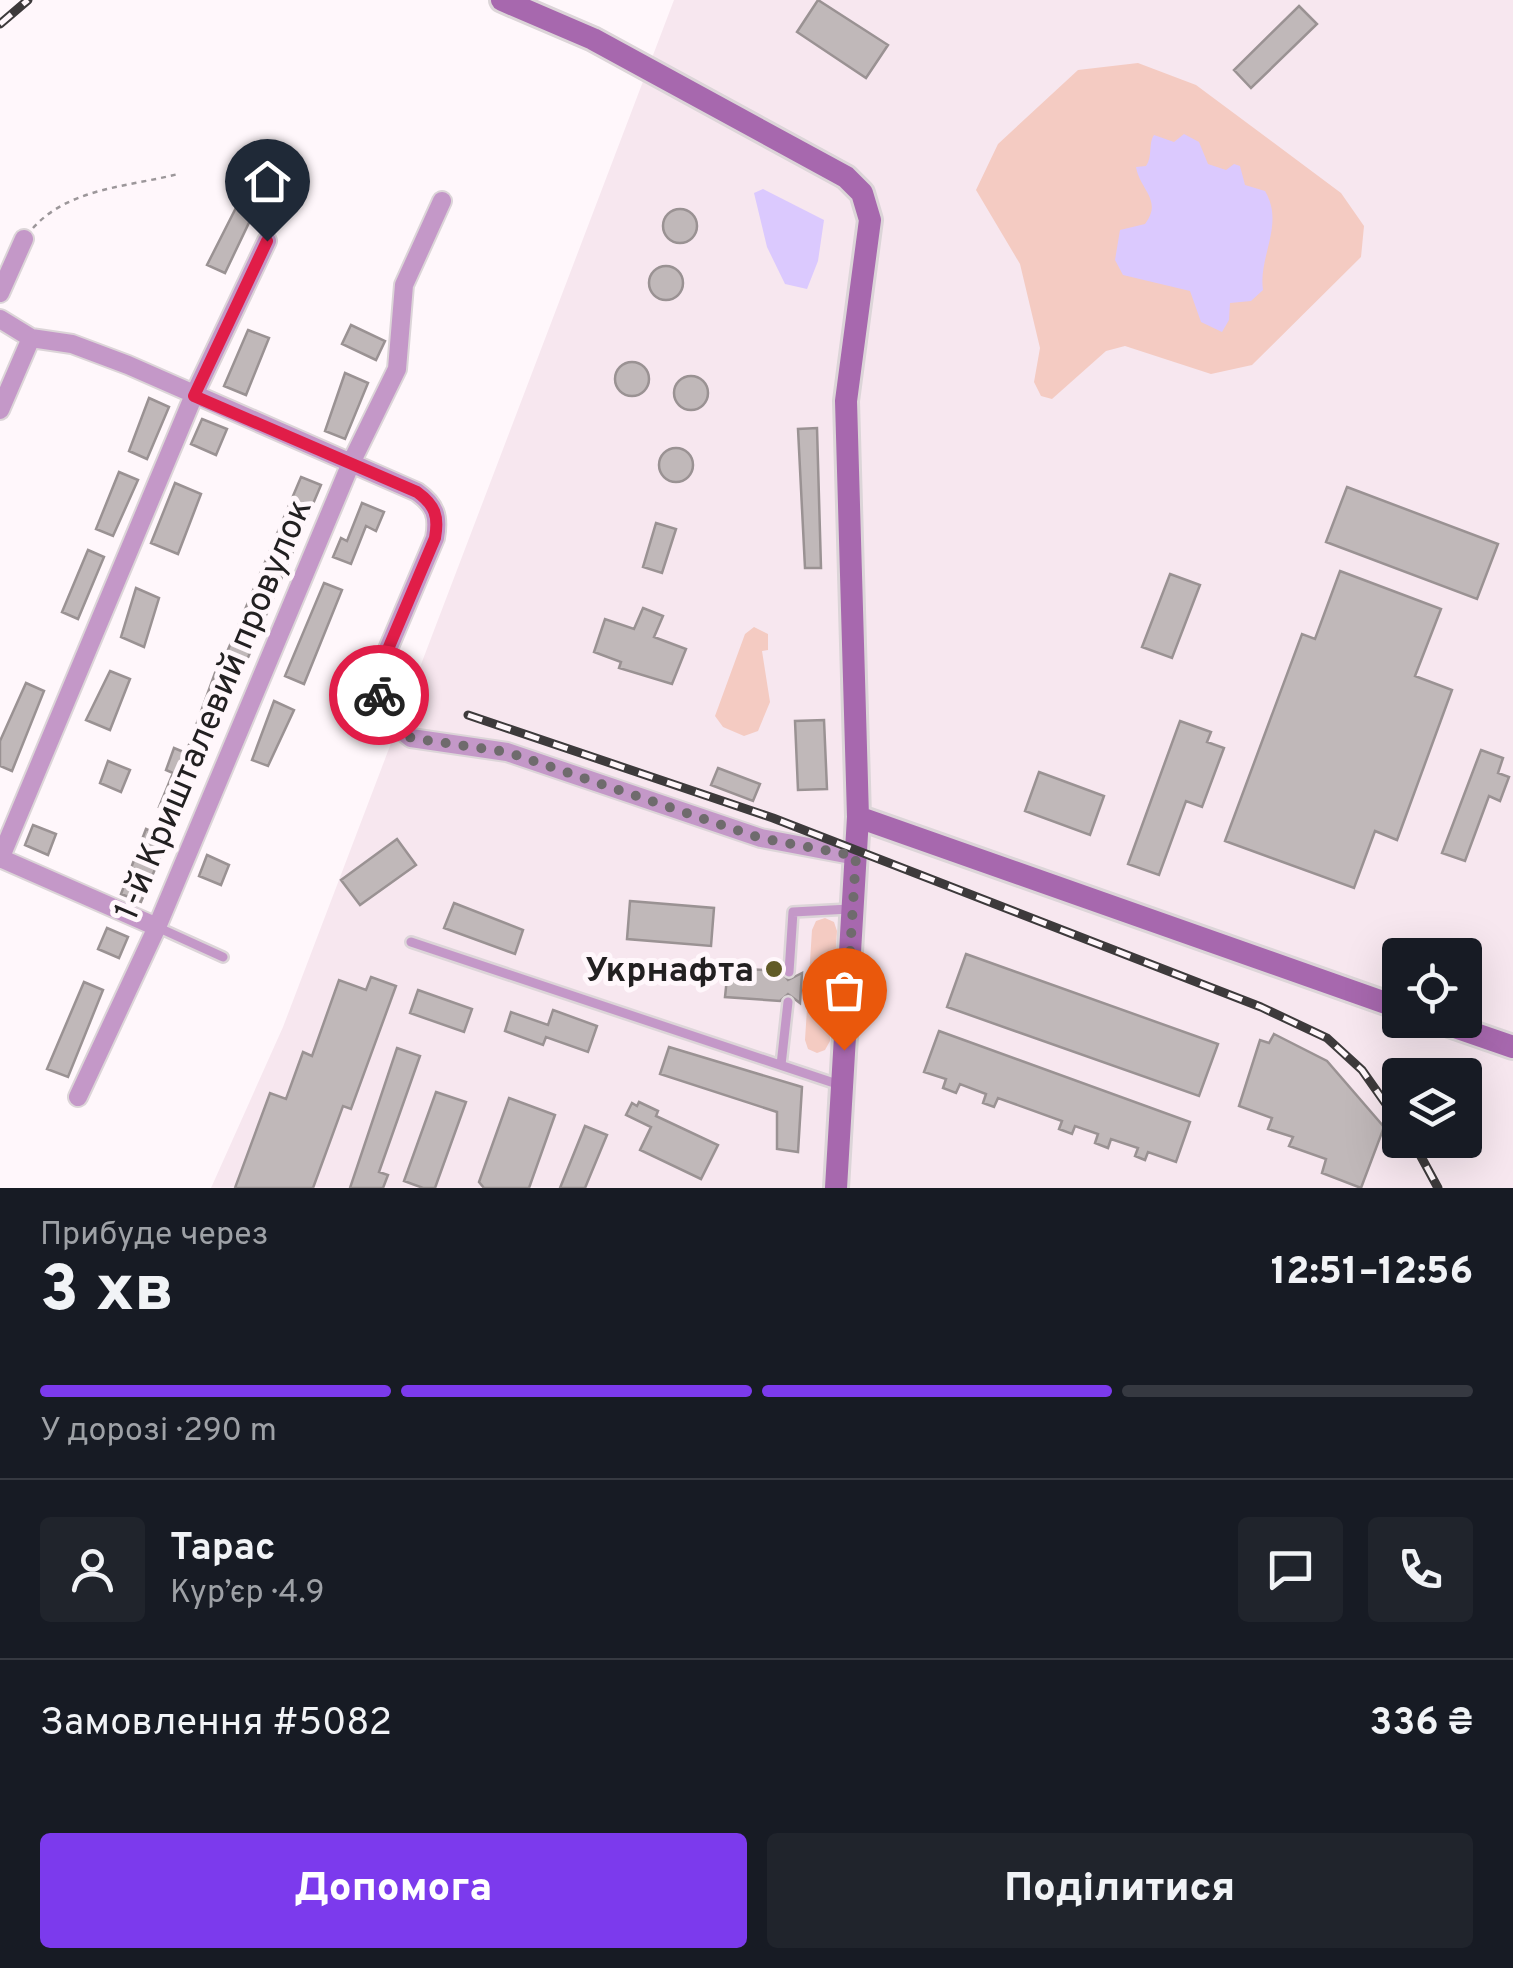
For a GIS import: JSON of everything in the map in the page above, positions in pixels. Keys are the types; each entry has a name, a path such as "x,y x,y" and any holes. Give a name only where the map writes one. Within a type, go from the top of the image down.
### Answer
{"main road":[{"path":"502,0 593,38 827,166 862,193 870,220 846,401 858,817 836,1188"},
{"path":"858,817 1382,1002"},
{"path":"1482,1037 1513,1048"}],"street":[{"name":"1-й Кришталевий провулок","path":"78,1097 157,927 351,464 397,369 404,284 442,200"},
{"path":"0,293 24,239"},
{"path":"157,927 0,859 194,396 267,241"},
{"path":"2,317 30,338 72,344 417,492 430,501 438,518 435,538 380,668 379,698 390,720 411,738 507,752 760,838 856,856"},
{"path":"0,410 30,338"}],"lane":[{"path":"790,972 793,912 853,908"},
{"path":"157,927 222,956"},
{"path":"411,942 842,1085"},
{"path":"781,1065 788,1002"}],"path":[{"path":"24,239 47,212 77,196 178,174"}],"shaded area":[{"path":"674,0 1513,0 1513,1188 211,1188 283,1027"},
{"path":"1138,63 1196,85 1341,193 1364,226 1361,257 1252,365 1211,374 1125,346 1106,351 1052,399 1041,396 1034,382 1040,348 1020,264 976,190 998,144 1078,70"},
{"path":"1184,134 1199,142 1208,164 1226,170 1234,164 1240,166 1245,185 1265,191 1270,203 1272,228 1263,290 1251,301 1230,303 1229,320 1222,332 1201,322 1190,291 1123,275 1115,260 1120,230 1145,224 1152,208 1136,167 1146,166 1154,135 1174,142"},
{"path":"763,189 824,220 818,261 807,289 785,284 767,247 754,193"},
{"path":"754,627 768,634 768,650 762,651 770,702 758,731 744,736 723,727 715,716 745,634"},
{"path":"825,918 834,922 837,931 830,1041 825,1050 817,1053 808,1049 805,1040 812,930 816,921"}],"building":[{"path":"818,0 888,45 866,78 797,32"},
{"path":"1299,6 1317,24 1251,88 1234,70"},
{"path":"250,180 266,187 225,273 207,265"},
{"path":"680,209 692,214 697,226 692,238 680,243 668,238 663,226 668,214"},
{"path":"666,266 678,271 683,283 678,295 666,300 654,295 649,283 654,271"},
{"path":"351,325 385,341 376,360 342,344"},
{"path":"248,330 269,338 246,395 224,386"},
{"path":"632,362 644,367 649,379 644,391 632,396 620,391 615,379 620,367"},
{"path":"345,373 368,383 345,439 325,431"},
{"path":"691,376 703,381 708,393 703,405 691,410 679,405 674,393 679,381"},
{"path":"149,398 169,407 147,459 129,451"},
{"path":"202,419 227,429 216,455 191,444"},
{"path":"817,428 821,568 805,568 798,429"},
{"path":"676,448 688,453 693,465 688,477 676,482 664,477 659,465 664,453"},
{"path":"119,472 138,480 113,536 96,529"},
{"path":"301,477 321,485 247,660 227,652"},
{"path":"175,483 201,494 178,554 151,543"},
{"path":"1347,487 1498,544 1477,599 1326,542"},
{"path":"362,503 384,512 376,531 366,526 351,564 333,557 341,538 347,541"},
{"path":"656,523 676,529 662,573 643,567"},
{"path":"88,550 104,557 78,619 62,612"},
{"path":"1340,571 1441,609 1415,676 1452,690 1397,840 1375,831 1354,888 1225,841 1302,634 1315,639"},
{"path":"1170,574 1200,585 1172,658 1142,647"},
{"path":"324,583 342,590 304,684 285,676"},
{"path":"136,588 159,598 144,647 121,637"},
{"path":"643,608 663,616 654,637 686,649 672,684 619,668 621,662 594,652 605,619 634,629"},
{"path":"110,671 130,679 110,730 86,720"},
{"path":"215,673 234,681 179,815 159,807 173,773 166,770 174,748 186,753"},
{"path":"26,683 44,691 12,771 0,766 0,741"},
{"path":"274,701 294,710 268,766 252,760"},
{"path":"824,720 827,789 798,790 795,721"},
{"path":"1180,721 1211,732 1207,742 1224,748 1202,807 1186,801 1159,875 1128,864"},
{"path":"1481,750 1503,758 1498,773 1509,777 1500,801 1489,796 1465,861 1442,853"},
{"path":"108,761 130,770 121,792 100,783"},
{"path":"718,768 760,784 753,801 711,785"},
{"path":"1039,772 1104,796 1090,835 1025,811"},
{"path":"33,825 56,834 48,855 25,845"},
{"path":"146,829 168,839 141,902 121,894"},
{"path":"397,839 416,865 360,905 341,880"},
{"path":"207,855 229,865 221,885 199,876"},
{"path":"630,901 714,908 711,946 627,939"},
{"path":"454,903 523,930 515,954 444,928"},
{"path":"107,928 128,937 119,958 98,949"},
{"path":"966,954 1218,1044 1199,1096 947,1007"},
{"path":"728,968 781,971 788,980 802,973 800,1003 788,994 780,1001 725,997"},
{"path":"371,977 396,986 351,1109 343,1106 313,1188 235,1188 270,1093 286,1099 303,1052 312,1056 339,980 366,990"},
{"path":"84,982 103,990 68,1077 47,1069"},
{"path":"418,990 472,1009 464,1032 410,1013"},
{"path":"553,1010 597,1026 588,1052 546,1037 543,1045 505,1031 511,1012 548,1025"},
{"path":"939,1031 1190,1122 1176,1162 1148,1152 1145,1160 1135,1156 1138,1148 1111,1139 1108,1148 1095,1143 1098,1134 1075,1126 1072,1134 1059,1129 1062,1121 998,1098 994,1107 983,1103 986,1094 960,1084 956,1093 943,1088 946,1079 924,1072"},
{"path":"1274,1034 1327,1061 1382,1125 1361,1188 1322,1173 1326,1159 1289,1146 1293,1137 1268,1129 1272,1118 1239,1106 1260,1040 1269,1043"},
{"path":"669,1047 802,1087 798,1152 777,1149 777,1112 660,1074"},
{"path":"397,1048 420,1056 379,1172 388,1175 383,1188 350,1188"},
{"path":"436,1092 466,1102 435,1188 423,1188 404,1181"},
{"path":"509,1098 555,1115 529,1188 484,1188 479,1182"},
{"path":"639,1102 658,1111 656,1116 718,1145 701,1179 640,1150 651,1127 626,1115 632,1103 637,1106"},
{"path":"585,1126 607,1135 585,1188 560,1188"}],"railway":[{"path":"0,24 28,0"},
{"path":"468,715 773,818 1261,1007 1327,1038 1362,1070 1382,1098"},
{"path":"1422,1158 1438,1188"}],"way so far":[{"path":"379,695 390,720 411,738 444,745 475,744 507,752 760,838 856,856 844,1050"}],"place":[{"name":"Укрнафта","path":"774,969"}],"route":[{"path":"267,241 194,396 430,501 438,518 435,538 380,668 379,695"}]}
